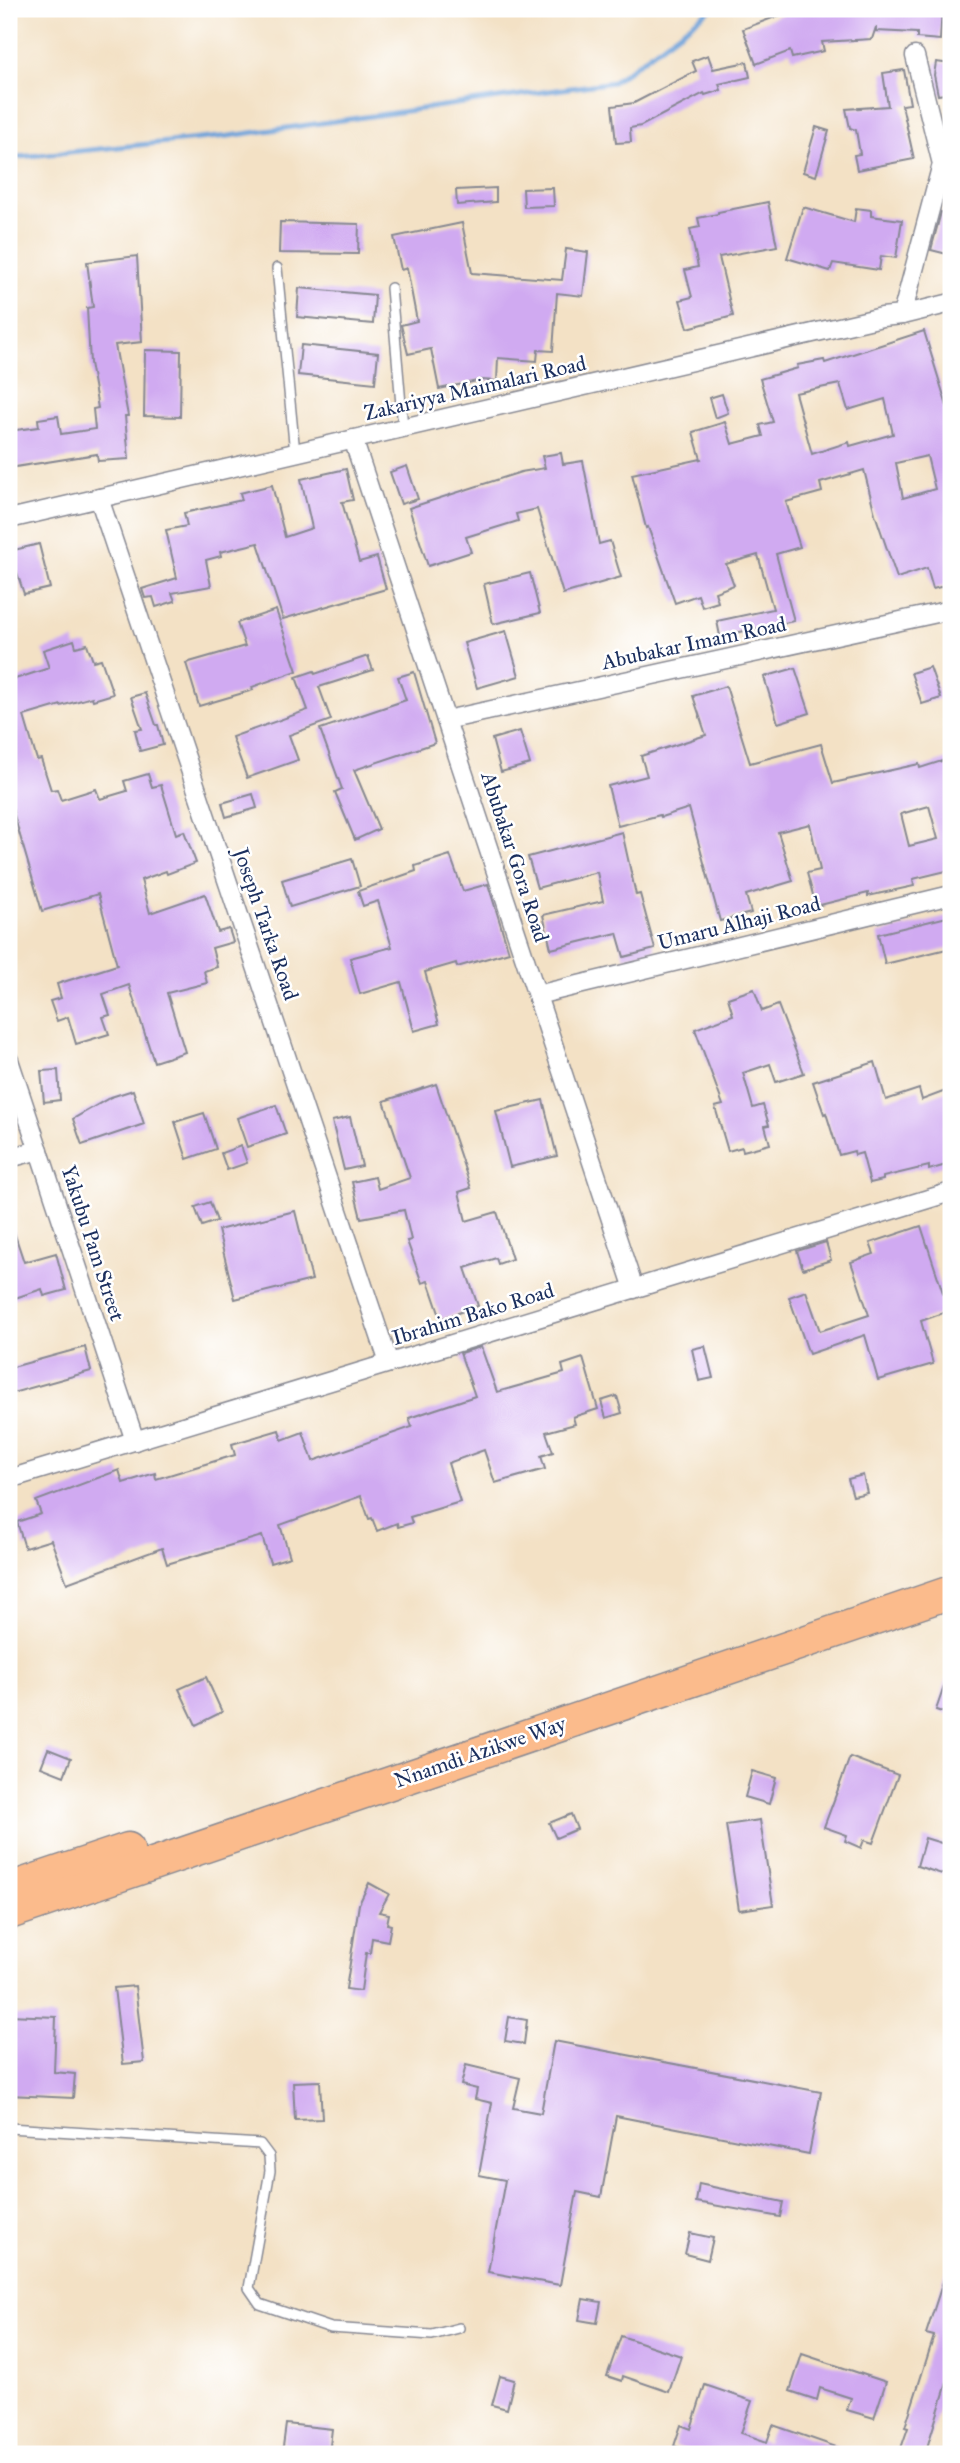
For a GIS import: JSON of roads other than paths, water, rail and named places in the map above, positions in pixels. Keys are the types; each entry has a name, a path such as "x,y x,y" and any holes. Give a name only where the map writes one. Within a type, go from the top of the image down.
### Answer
{"highway":[{"name":"Nnamdi Azikwe Way","path":"9,1906 951,1570"},
{"name":"Nnamdi Azikwe Way","path":"9,1906 951,1592"}],"street":[{"path":"902,315 942,164 915,56"},
{"name":"Zakariyya Maimalari Road","path":"9,519 951,303"},
{"name":"Abubakar Gora Road","path":"353,439 634,1289"},
{"name":"Joseph Tarka Road","path":"99,498 389,1363"},
{"name":"Abubakar Imam Road","path":"446,720 951,610"},
{"name":"Umaru Alhaji Road","path":"537,995 951,895"},
{"name":"Yakubu Pam Street","path":"9,1060 135,1441"},
{"path":"9,1158 39,1150"},
{"name":"Ibrahim Bako Road","path":"9,1479 951,1192"}],"lane":[{"path":"277,268 295,453"},
{"path":"391,288 403,428"},
{"path":"9,2128 260,2144 269,2156 270,2171 249,2288 260,2304 331,2328 432,2334 459,2328"}],"waterway":[{"path":"9,158 229,136 613,82 711,9"}]}
